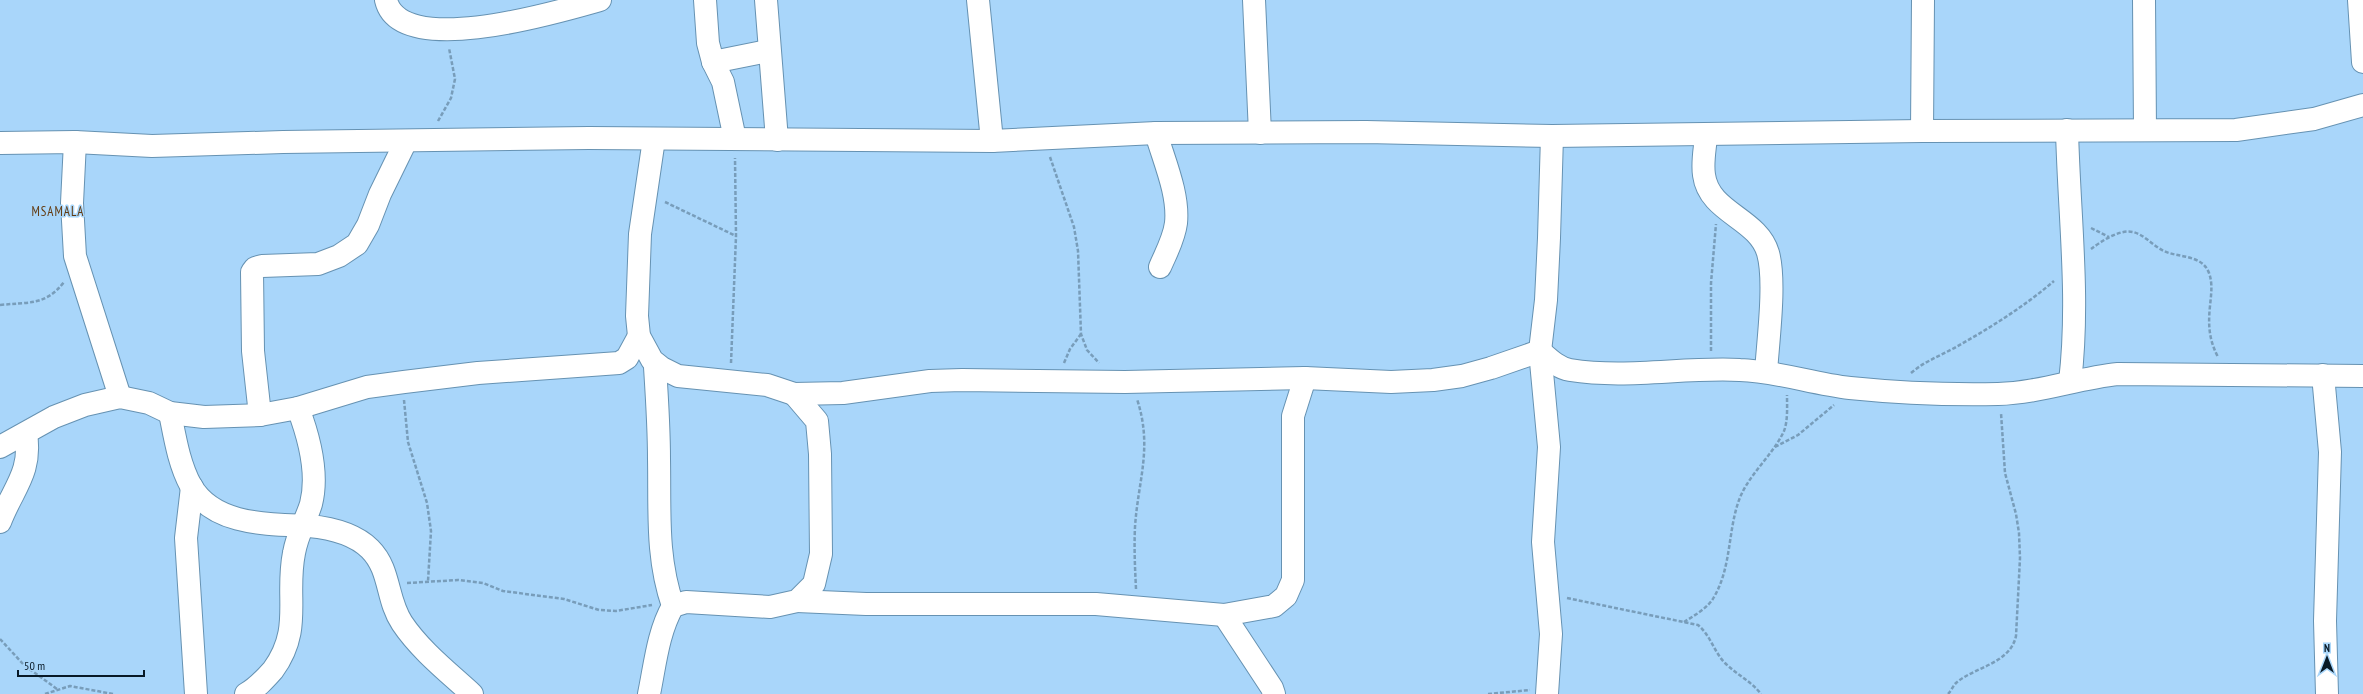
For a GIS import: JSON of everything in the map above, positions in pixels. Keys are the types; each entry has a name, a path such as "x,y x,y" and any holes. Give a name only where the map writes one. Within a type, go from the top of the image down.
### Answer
{"street":[{"path":"386,0 388,6 401,20 418,26 461,28 503,24 545,15 600,0"},
{"path":"705,0 708,43 713,62 723,82 735,139"},
{"path":"766,0 768,51 777,140"},
{"path":"978,0 992,141"},
{"path":"1254,0 1260,133"},
{"path":"1922,131 1923,0"},
{"path":"2144,0 2144,130"},
{"path":"2359,0 2363,62"},
{"path":"713,62 768,51"},
{"path":"0,143 75,142 152,146 414,141 654,139 992,141 1156,133 1366,132 1552,136 1706,136 1922,131 2236,130 2314,119 2363,105"},
{"path":"2067,130 2074,263 2074,344 2070,382"},
{"path":"1156,133 1175,203 1176,223 1172,238 1160,267"},
{"path":"1548,691 1551,634 1543,542 1549,447 1540,351 1546,300 1550,238 1552,136"},
{"path":"1706,136 1704,176 1708,191 1718,202 1750,226 1762,240 1768,252 1771,270 1776,374"},
{"path":"649,694 660,643 672,603 662,569 659,542 659,367 652,360 639,336 637,316 638,269 645,191 654,139"},
{"path":"260,415 253,352 252,272 255,268 262,266 318,264 339,256 357,244 368,225 380,194 414,141"},
{"path":"75,142 72,203 77,264 120,397"},
{"path":"619,363 627,358 639,336"},
{"path":"1540,351 1557,365 1568,370 1595,373 1712,370 1776,374 1850,388 2000,394 2118,374 2363,376"},
{"path":"0,447 26,434 54,416 85,405 120,397 149,403 170,413 204,416 260,415 298,408 367,387 478,373 619,363 659,367 678,376 767,385 794,394 843,393 930,381 1058,380 1125,382 1305,378 1391,382 1433,380 1462,376 1491,368 1540,351"},
{"path":"2323,375 2330,452 2325,621 2327,694"},
{"path":"672,603 686,602 770,607 797,601 866,604 1096,604 1224,615 1274,606 1286,596 1294,580 1294,416 1305,378"},
{"path":"817,421 830,401 843,393"},
{"path":"794,394 817,421 820,454 821,554 814,584 797,601"},
{"path":"246,694 266,678 283,656 288,641 292,611 292,570 294,552 301,526 311,504 313,483 311,455 306,429 298,408"},
{"path":"170,413 179,455 192,487 204,500 222,512 245,521 326,527 350,536 369,548 381,561 393,604 401,622 417,641 472,694"},
{"path":"0,522 23,476 28,460 26,434"},
{"path":"192,487 186,538 196,694"},
{"path":"1224,615 1272,688 1274,694"}],"path":[{"path":"414,141 444,114 451,98 455,79 449,52 450,41 453,34 461,28"},
{"path":"1046,138 1055,175 1074,227 1078,251 1082,334 1087,350 1100,364"},
{"path":"732,381 730,346 736,236 735,139"},
{"path":"645,191 675,208 736,236"},
{"path":"1712,370 1711,283 1718,202"},
{"path":"1894,390 1922,364 1955,348 2036,297 2074,263 2109,237 2132,232 2144,236 2165,252 2189,257 2201,262 2209,272 2212,287 2209,329 2211,344 2231,375"},
{"path":"0,305 42,301 51,297 77,264"},
{"path":"1058,380 1070,349 1082,334"},
{"path":"1684,622 1701,612 1714,598 1723,577 1738,502 1748,482 1785,430 1776,374"},
{"path":"404,382 408,442 427,503 431,530 428,580"},
{"path":"1125,382 1136,398 1144,431 1144,462 1135,527 1137,607"},
{"path":"1774,447 1798,435 1850,388"},
{"path":"1948,694 1956,683 2003,655 2012,646 2016,636 2020,558 2019,533 2016,514 2004,473 2000,394"},
{"path":"389,586 428,580 483,583 504,590 564,599 599,610 644,607 672,603"},
{"path":"1547,594 1698,625 1707,632 1724,662 1739,677 1754,685 1761,694"},
{"path":"0,640 24,665 57,689"},
{"path":"45,694 70,686 84,687 113,694"},
{"path":"1488,694 1548,691"}],"district":[{"name":"MSAMALA","path":"58,211"}]}
